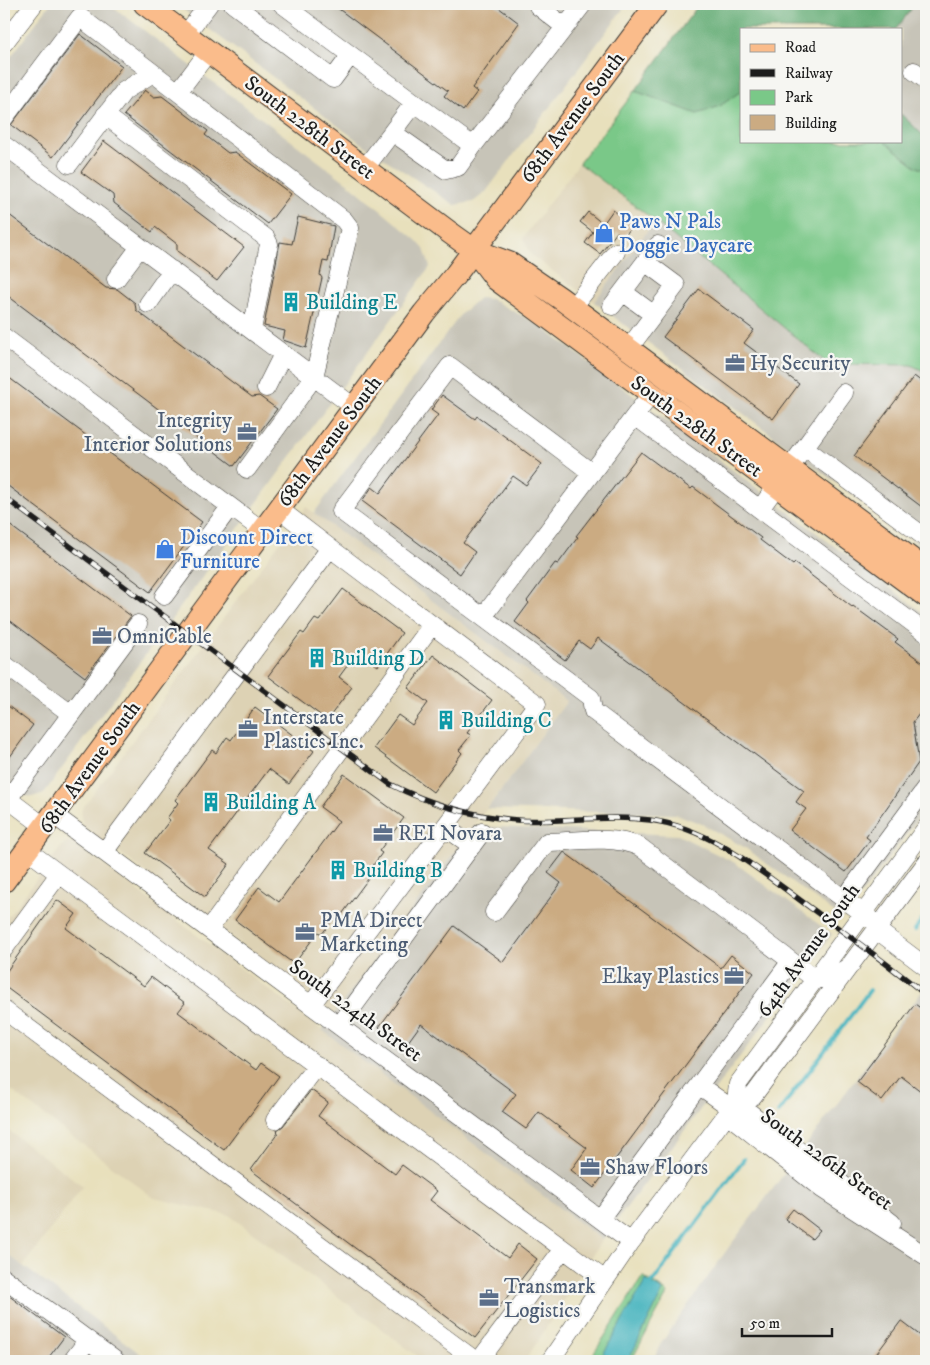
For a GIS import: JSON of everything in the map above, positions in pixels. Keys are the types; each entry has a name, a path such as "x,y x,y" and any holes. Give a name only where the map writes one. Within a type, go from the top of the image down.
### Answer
{"main road":[{"name":"South 228th Street","path":"145,4 474,250 496,279 652,393 926,570"},
{"name":"68th Avenue South","path":"4,881 354,407 474,250 657,4"},
{"name":"South 228th Street","path":"474,250 509,263 629,348 926,596"}],"street":[{"path":"4,44 34,4"},
{"path":"186,34 209,4"},
{"path":"233,4 333,79 350,56"},
{"path":"282,4 473,146"},
{"path":"540,4 538,6 565,27"},
{"path":"392,132 446,170 458,167 583,4"},
{"path":"4,118 80,18 344,220 350,228 314,377 247,469"},
{"path":"178,92 209,51"},
{"path":"69,164 124,90 153,73"},
{"path":"365,168 414,103"},
{"path":"105,114 266,238 269,244 252,330"},
{"path":"4,145 354,407"},
{"path":"654,315 617,299 658,245"},
{"path":"116,279 140,247"},
{"path":"573,307 616,252"},
{"path":"629,348 676,285 645,262"},
{"path":"148,304 172,270"},
{"path":"4,336 263,531"},
{"path":"266,388 283,354"},
{"path":"592,473 450,366 342,511 591,698 593,711 863,913 878,928 926,967"},
{"path":"483,617 652,393"},
{"path":"760,509 844,393"},
{"path":"634,416 926,633"},
{"path":"805,448 926,538"},
{"path":"164,596 230,507"},
{"path":"279,509 537,704 310,1005"},
{"path":"104,852 330,548"},
{"path":"6,798 138,624"},
{"path":"209,929 432,625"},
{"path":"4,664 71,714"},
{"path":"844,899 926,788"},
{"name":"South 224th Street","path":"6,798 104,852 631,1242"},
{"name":"64th Avenue South","path":"550,1361 631,1242 731,1108 738,1084 926,828"},
{"path":"441,832 452,832 472,846"},
{"path":"339,1026 482,832"},
{"path":"494,912 548,842 615,840 630,842 640,847 816,980 838,974 851,965"},
{"path":"27,850 605,1280"},
{"name":"64th Avenue South","path":"731,1108 754,1096 926,863"},
{"path":"4,949 60,874"},
{"path":"600,1219 791,961"},
{"path":"4,1010 478,1361 563,1249"},
{"path":"275,1120 317,1065"},
{"name":"South 226th Street","path":"700,1086 731,1108 822,1189 926,1254"},
{"path":"4,1278 116,1361"},
{"path":"72,1361 88,1340"}],"shaded area":[{"path":"50,4 109,4 350,185 416,240 424,249 430,267 44,793 32,797 4,791 4,66"},
{"path":"176,4 627,4 485,193 473,202 455,205 362,144"},
{"path":"915,4 926,4 926,138 902,115 902,28 897,28"},
{"path":"579,163 655,221 594,302 531,255 523,238"},
{"path":"655,221 828,364 911,365 926,372 926,550 594,302"},
{"path":"479,298 491,299 539,325 926,615 926,808 843,919 744,847 702,824 676,814 487,809 567,701 314,513 461,314"},
{"path":"306,507 567,701 334,1014 84,826 81,818 82,809"},
{"path":"474,826 678,835 735,863 832,934 602,1240 322,1030"},
{"path":"74,843 602,1240 525,1361 424,1361 229,1215 154,1198 4,1085 4,922 63,845"},
{"path":"926,986 926,1361 653,1361 660,1345 729,1247"},
{"path":"4,1127 83,1186 23,1266 4,1251"},
{"path":"4,1251 23,1266 150,1361 4,1361"}],"green space":[{"path":"699,4 915,4 897,28 740,28 740,92 720,106 697,114 635,91"},
{"path":"635,91 697,114 720,106 740,92 740,142 885,142 917,167 926,170 926,372 911,365 828,364 655,221 579,163"},
{"path":"902,115 926,138 926,170 917,167 885,142 902,142"},
{"path":"643,1276 668,1293 631,1361 589,1361"}],"water":[{"path":"646,1280 663,1291 628,1361 599,1361"}],"building":[{"path":"332,4 494,4 519,23 472,88 477,92 463,111 444,96 448,91"},
{"path":"80,34 122,66 53,157 11,125"},
{"path":"145,90 154,97 162,96 208,131 205,135 228,153 235,152 291,194 268,224 124,115"},
{"path":"104,141 244,247 217,281 177,251 177,244 155,227 152,232 114,203 113,195 81,172"},
{"name":"Paws N Pals Doggie Daycare","path":"613,210 633,225 624,237 617,232 600,254 585,243 593,232 580,222 588,212 603,224"},
{"path":"4,211 106,288 117,289 135,303 136,310 252,397 259,396 277,409 234,466 4,293"},
{"name":"Building E","path":"298,217 334,226 328,262 323,261 320,275 322,278 306,348 283,340 285,331 264,326 280,242 292,244"},
{"name":"Hy Security","path":"699,289 754,330 744,343 799,384 773,419 663,337"},
{"path":"4,374 202,522 150,592 4,483"},
{"path":"914,376 926,385 926,510 854,456"},
{"path":"442,395 475,419 477,416 542,464 526,485 513,476 463,543 475,552 460,574 362,501 372,487 380,493 438,415 431,410"},
{"path":"641,452 691,489 693,487 761,538 760,540 793,565 795,563 852,607 898,639 895,642 926,665 926,705 913,722 919,762 866,837 870,840 846,872 790,830 806,809 796,802 804,791 598,638 590,649 579,641 565,660 515,622 529,603 527,601 555,563 558,564 578,537 576,536"},
{"path":"4,521 131,616 85,677 4,616"},
{"name":"Building D","path":"343,589 402,633 378,666 358,651 339,677 352,687 327,720 268,676 301,632 304,634 315,619 319,621"},
{"name":"Building C","path":"433,655 492,700 467,733 471,735 459,750 462,753 433,792 374,748 398,715 412,725 428,703 408,688"},
{"path":"4,703 33,725 4,765"},
{"name":"Building A","path":"255,707 314,751 289,784 269,769 209,850 229,864 205,897 145,853 170,820 167,818 178,803 175,800 212,750 216,753 227,737 231,740"},
{"name":"Building B","path":"344,774 404,818 379,851 382,853 371,868 374,871 337,921 333,919 322,934 318,932 294,964 235,920 259,887 279,902 339,821 320,807"},
{"path":"564,852 721,968 731,955 754,973 594,1188 571,1170 587,1148 539,1112 526,1129 502,1112 516,1094 421,1024 405,1046 379,1027 454,926 503,962 561,883 548,873"},
{"path":"57,900 76,914 66,928 144,986 151,977 185,1003 178,1012 256,1070 261,1063 279,1076 224,1150 4,986 4,975"},
{"path":"915,1004 926,1012 926,1095 901,1076 882,1101 857,1082"},
{"path":"311,1090 328,1102 318,1116 395,1174 402,1165 437,1191 430,1200 508,1258 518,1244 537,1259 475,1338 251,1170 278,1133 277,1130 283,1126"},
{"path":"793,1209 820,1230 812,1239 785,1219"},
{"path":"4,1292 64,1337 46,1361 4,1361"},
{"path":"901,1321 926,1340 926,1361 871,1361"}],"waterway":[{"path":"915,930 926,915"},
{"path":"778,1113 870,990"},
{"path":"652,1283 744,1159"}],"railway":[{"path":"4,497 390,784 436,804 484,816 534,821 633,818 672,825 694,832 714,841 753,866 926,995"}],"place":[{"name":"Paws N Pals Doggie Daycare","path":"604,233"},
{"name":"Building E","path":"291,302"},
{"name":"Hy Security","path":"735,363"},
{"name":"Integrity Interior Solutions","path":"247,432"},
{"name":"Discount Direct Furniture","path":"165,549"},
{"name":"OmniCable","path":"102,636"},
{"name":"Building D","path":"317,658"},
{"name":"Building C","path":"446,720"},
{"name":"Interstate Plastics Inc.","path":"248,729"},
{"name":"Building A","path":"211,802"},
{"name":"REI Novara","path":"383,833"},
{"name":"Building B","path":"338,870"},
{"name":"PMA Direct Marketing","path":"305,932"},
{"name":"Elkay Plastics","path":"734,976"},
{"name":"Shaw Floors","path":"590,1167"},
{"name":"Transmark Logistics","path":"489,1298"}]}
